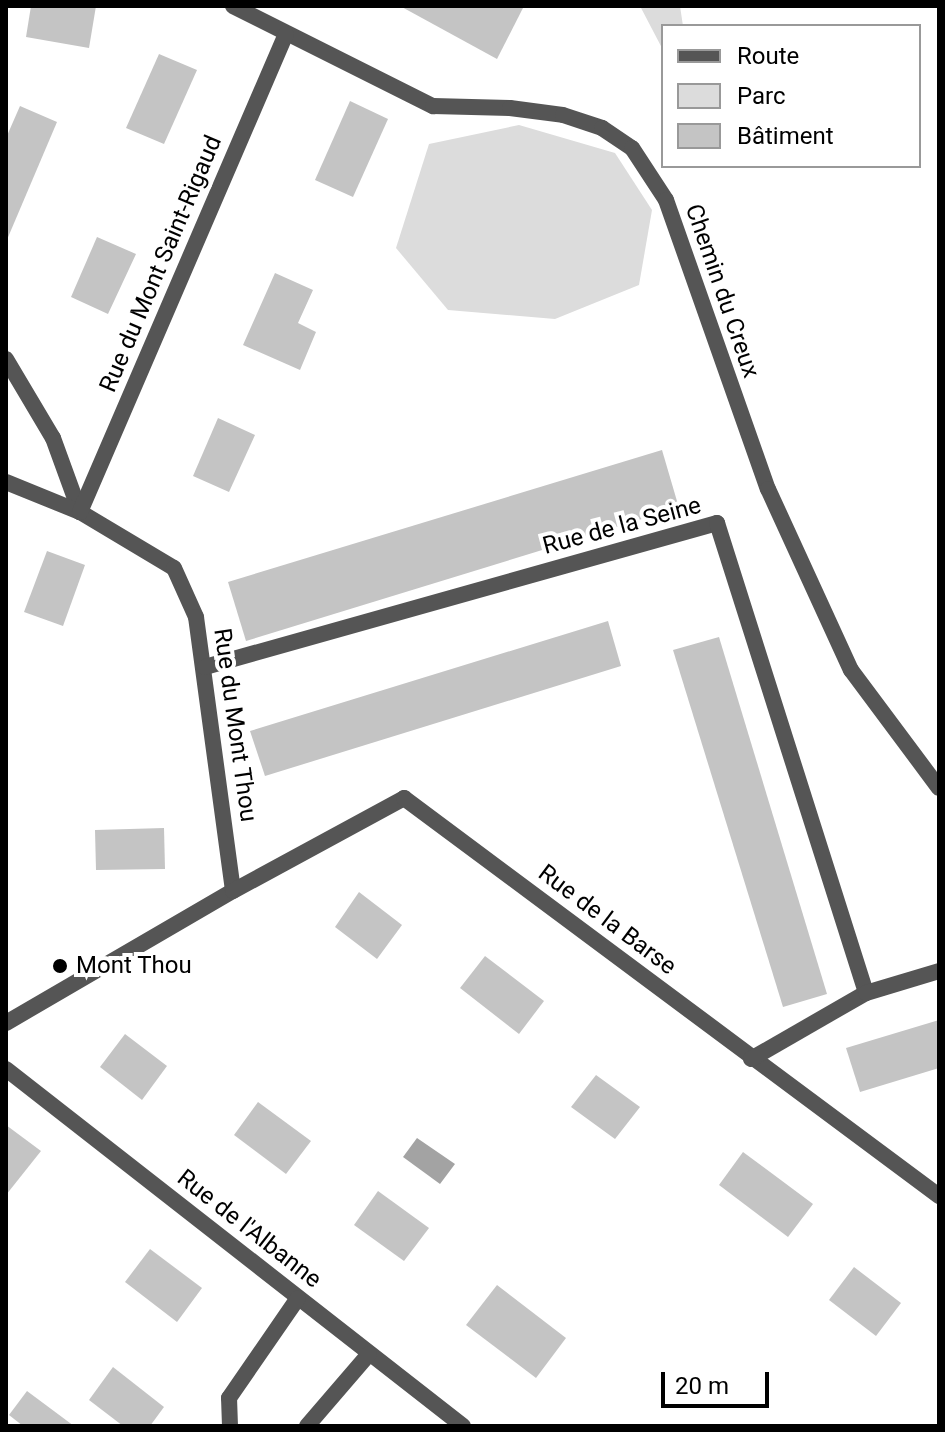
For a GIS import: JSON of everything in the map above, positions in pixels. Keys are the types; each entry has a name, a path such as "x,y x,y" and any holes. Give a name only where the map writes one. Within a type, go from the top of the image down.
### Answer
{"street":[{"name":"Chemin du Creux","path":"233,6 433,106 510,108 563,115 602,128 632,148 666,200 768,489 851,670 939,788"},
{"name":"Rue du Mont Saint-Rigaud","path":"80,512 286,34"},
{"path":"6,359 53,438 80,512"},
{"name":"Rue du Mont Thou","path":"6,482 80,512 174,568 196,617 233,891"},
{"name":"Rue de la Seine","path":"205,667 717,523 866,993"},
{"name":"Rue de la Barse","path":"233,891 404,798 939,1196"},
{"path":"6,1023 233,891"},
{"path":"751,1059 866,993 939,971"},
{"name":"Rue de l'Albanne","path":"6,1069 463,1426"},
{"path":"230,1426 229,1398 298,1298"},
{"path":"307,1426 369,1354"}],"green space":[{"path":"640,6 680,6 683,24 661,24 661,46"},
{"path":"519,125 615,153 652,210 639,285 555,319 448,310 396,248 429,144"}],"shaded area":[{"path":"417,1138 455,1164 440,1184 403,1157"}],"building":[{"path":"31,6 96,6 89,48 26,37"},
{"path":"400,6 524,6 497,59"},
{"path":"159,54 197,70 164,144 126,128"},
{"path":"350,101 388,119 353,197 315,180"},
{"path":"20,106 57,122 6,242 6,138"},
{"path":"97,237 136,254 108,314 71,297"},
{"path":"275,273 313,290 298,323 316,332 300,370 243,345"},
{"path":"218,418 255,435 229,492 193,476"},
{"path":"662,450 679,508 246,641 228,582"},
{"path":"47,551 85,565 63,626 24,612"},
{"path":"608,621 621,666 265,776 250,731"},
{"path":"719,637 827,994 783,1007 673,650"},
{"path":"164,828 165,869 96,870 95,830"},
{"path":"359,892 402,925 377,959 335,927"},
{"path":"485,956 544,1001 519,1034 460,988"},
{"path":"939,1020 939,1068 860,1092 846,1048"},
{"path":"125,1034 167,1066 142,1100 100,1067"},
{"path":"596,1075 640,1107 615,1139 571,1107"},
{"path":"258,1102 311,1141 286,1174 234,1135"},
{"path":"6,1125 41,1151 6,1195"},
{"path":"743,1152 813,1204 788,1237 719,1185"},
{"path":"378,1191 429,1228 404,1261 354,1225"},
{"path":"150,1249 202,1288 177,1322 125,1282"},
{"path":"854,1267 901,1303 876,1336 829,1300"},
{"path":"497,1285 566,1338 536,1378 466,1325"},
{"path":"113,1367 164,1407 150,1426 123,1426 89,1400"},
{"path":"27,1391 74,1426 23,1426 9,1415"}],"place":[{"name":"Mont Thou","path":"60,966"}]}
